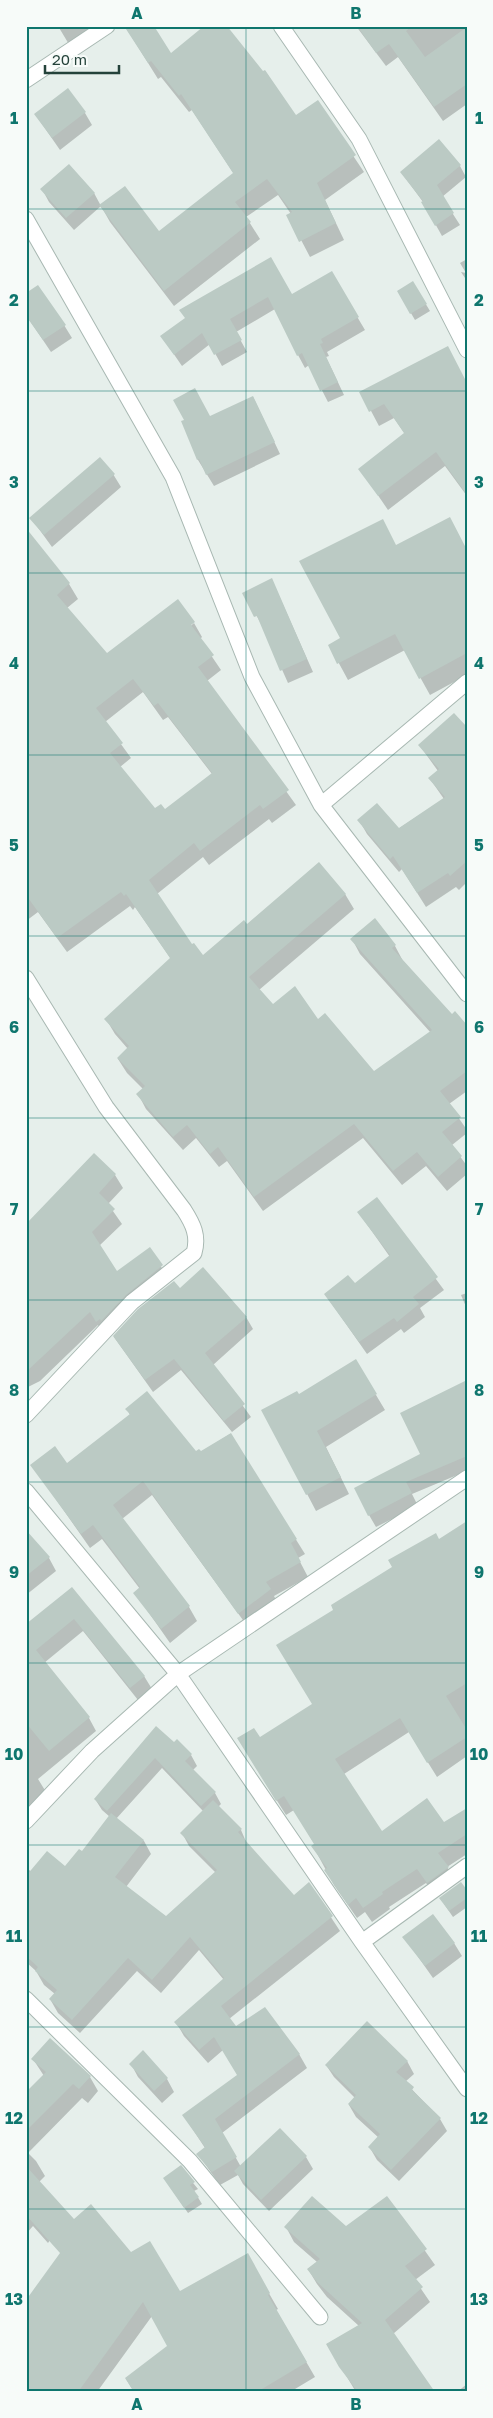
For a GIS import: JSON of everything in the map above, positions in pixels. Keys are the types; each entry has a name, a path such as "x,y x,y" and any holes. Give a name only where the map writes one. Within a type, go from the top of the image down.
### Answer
{"street":[{"path":"26,80 106,26"},
{"path":"281,26 360,139 467,350"},
{"path":"26,219 173,477 252,677 322,805 467,994"},
{"path":"322,805 467,682"},
{"path":"26,978 106,1107 192,1222 197,1242 194,1253 184,1263 132,1302 26,1416"},
{"path":"26,1821 92,1751 178,1674 467,1478"},
{"path":"26,1491 178,1674 362,1942 467,2089"},
{"path":"362,1942 467,1866"},
{"path":"26,1999 190,2161 320,2317"}],"building":[{"path":"124,26 154,26 171,53 204,26 227,26 263,71 265,70 296,115 318,100 356,155 317,183 336,223 299,242 286,215 292,212 267,179 235,202 251,222 164,291 99,205 125,186 159,231 233,173 181,94 179,96 151,61 148,63"},
{"path":"357,26 412,26 406,31 425,57 467,27 467,84 434,107 389,44 376,53"},
{"path":"68,88 86,112 52,138 34,114"},
{"path":"439,139 461,165 437,185 454,213 435,226 421,202 423,201 400,172"},
{"path":"69,164 95,193 66,218 40,189"},
{"path":"271,257 292,294 332,271 359,317 321,339 323,343 320,344 338,382 320,391 302,353 297,356 268,297 230,319 242,340 214,355 202,333 174,355 160,336 185,318 179,310"},
{"path":"413,281 427,304 410,314 397,291"},
{"path":"38,285 66,325 43,340 26,316 26,293"},
{"path":"448,346 467,383 467,495 436,452 378,496 358,469 404,433 384,404 369,412 359,392"},
{"path":"195,388 210,416 253,396 275,442 206,475 199,459 197,460 181,421 184,420 173,400"},
{"path":"100,457 115,474 44,535 29,518"},
{"path":"450,517 467,550 467,653 419,679 395,634 337,664 328,645 340,638 299,561 383,519 396,545"},
{"path":"26,528 70,583 57,595 107,653 178,599 195,622 191,625 214,655 198,667 289,790 263,809 260,805 200,851 194,843 149,880 192,944 194,943 203,955 244,920 247,924 319,862 346,894 249,977 273,1004 295,986 318,1019 325,1013 374,1071 432,1030 350,939 375,918 396,945 392,948 452,1014 455,1011 467,1025 467,1071 440,1091 461,1117 442,1132 462,1156 438,1177 417,1152 393,1171 354,1124 254,1197 218,1147 210,1154 187,1125 173,1137 136,1094 145,1086 117,1058 129,1046 104,1019 170,958 126,894 124,896 121,892 57,938 26,895","holes":["133,679 154,706 158,703 212,773 165,809 161,804 155,808 110,753 123,743 96,708"]},
{"path":"272,578 307,659 280,671 257,616 254,617 242,593"},
{"path":"454,713 467,727 467,861 450,876 448,873 417,893 393,856 390,859 357,820 377,803 399,828 445,797 428,778 439,769 418,745"},
{"path":"94,1153 116,1174 99,1193 115,1209 92,1232 117,1271 150,1247 163,1265 126,1295 101,1321 100,1319 96,1322 90,1312 26,1372 26,1224"},
{"path":"377,1197 438,1277 413,1297 419,1304 397,1322 394,1318 359,1342 324,1294 348,1275 355,1283 390,1255 357,1212"},
{"path":"203,1267 247,1317 205,1353 245,1404 224,1421 174,1359 145,1380 113,1336 138,1309 174,1281 180,1288"},
{"path":"356,1359 377,1394 317,1431 341,1477 306,1495 261,1410 297,1391 299,1394"},
{"path":"467,1380 467,1456 406,1482 412,1493 368,1516 354,1488 420,1454 400,1413"},
{"path":"147,1391 196,1451 199,1449 201,1451 231,1433 297,1539 291,1543 301,1562 266,1582 271,1589 238,1614 143,1481 113,1505 190,1606 161,1629 133,1593 140,1587 93,1525 81,1534 30,1465 55,1446 67,1463 130,1414 125,1409"},
{"path":"467,1521 467,1683 446,1696 467,1730 467,1737 427,1763 400,1718 335,1759 382,1831 427,1798 444,1822 467,1808 467,1834 438,1853 449,1867 427,1883 417,1869 382,1892 383,1894 363,1908 356,1898 348,1905 324,1870 327,1868 311,1846 314,1844 284,1796 276,1801 237,1738 254,1728 260,1737 312,1704 276,1645 333,1610 331,1605 392,1567 388,1560 436,1533 439,1539"},
{"path":"26,1530 50,1557 26,1576"},
{"path":"72,1587 145,1676 130,1688 74,1619 36,1650 90,1717 49,1751 26,1723 26,1624"},
{"path":"156,1726 174,1742 177,1739 192,1754 185,1761 216,1792 201,1806 155,1758 107,1811 94,1799"},
{"path":"213,1800 242,1829 238,1832 294,1895 309,1882 333,1916 221,2006 236,2026 265,2007 300,2054 215,2119 237,2157 212,2172 196,2154 205,2147 182,2115 237,2075 214,2037 199,2050 174,2022 224,1978 190,1937 152,1980 128,1958 72,2020 49,1999 57,1990 35,1971 38,1967 26,1956 26,1876 47,1851 65,1866 79,1849 82,1851 111,1813 144,1840 115,1877 166,1916 217,1870 180,1833"},
{"path":"461,1882 467,1890 467,1898 449,1911 439,1898"},
{"path":"433,1914 455,1943 425,1966 402,1937"},
{"path":"367,2021 408,2061 396,2072 414,2087 412,2090 441,2118 391,2170 368,2147 380,2134 348,2104 356,2095 325,2065"},
{"path":"50,2038 91,2076 79,2089 73,2084 26,2131 26,2092 46,2072 31,2059"},
{"path":"143,2050 168,2078 154,2091 129,2064"},
{"path":"280,2128 307,2156 261,2200 234,2171"},
{"path":"181,2165 195,2182 190,2185 199,2197 184,2208 163,2178"},
{"path":"26,2166 74,2219 91,2204 131,2252 150,2241 180,2291 248,2253 270,2293 268,2295 307,2362 257,2392 134,2392 125,2378 167,2346 143,2302 78,2392 26,2392 26,2300 60,2253 26,2215"},
{"path":"312,2196 346,2226 387,2196 427,2249 405,2266 423,2287 385,2320 435,2392 358,2392 339,2367 326,2344 362,2323 317,2282 307,2269 320,2259 284,2227"}]}
